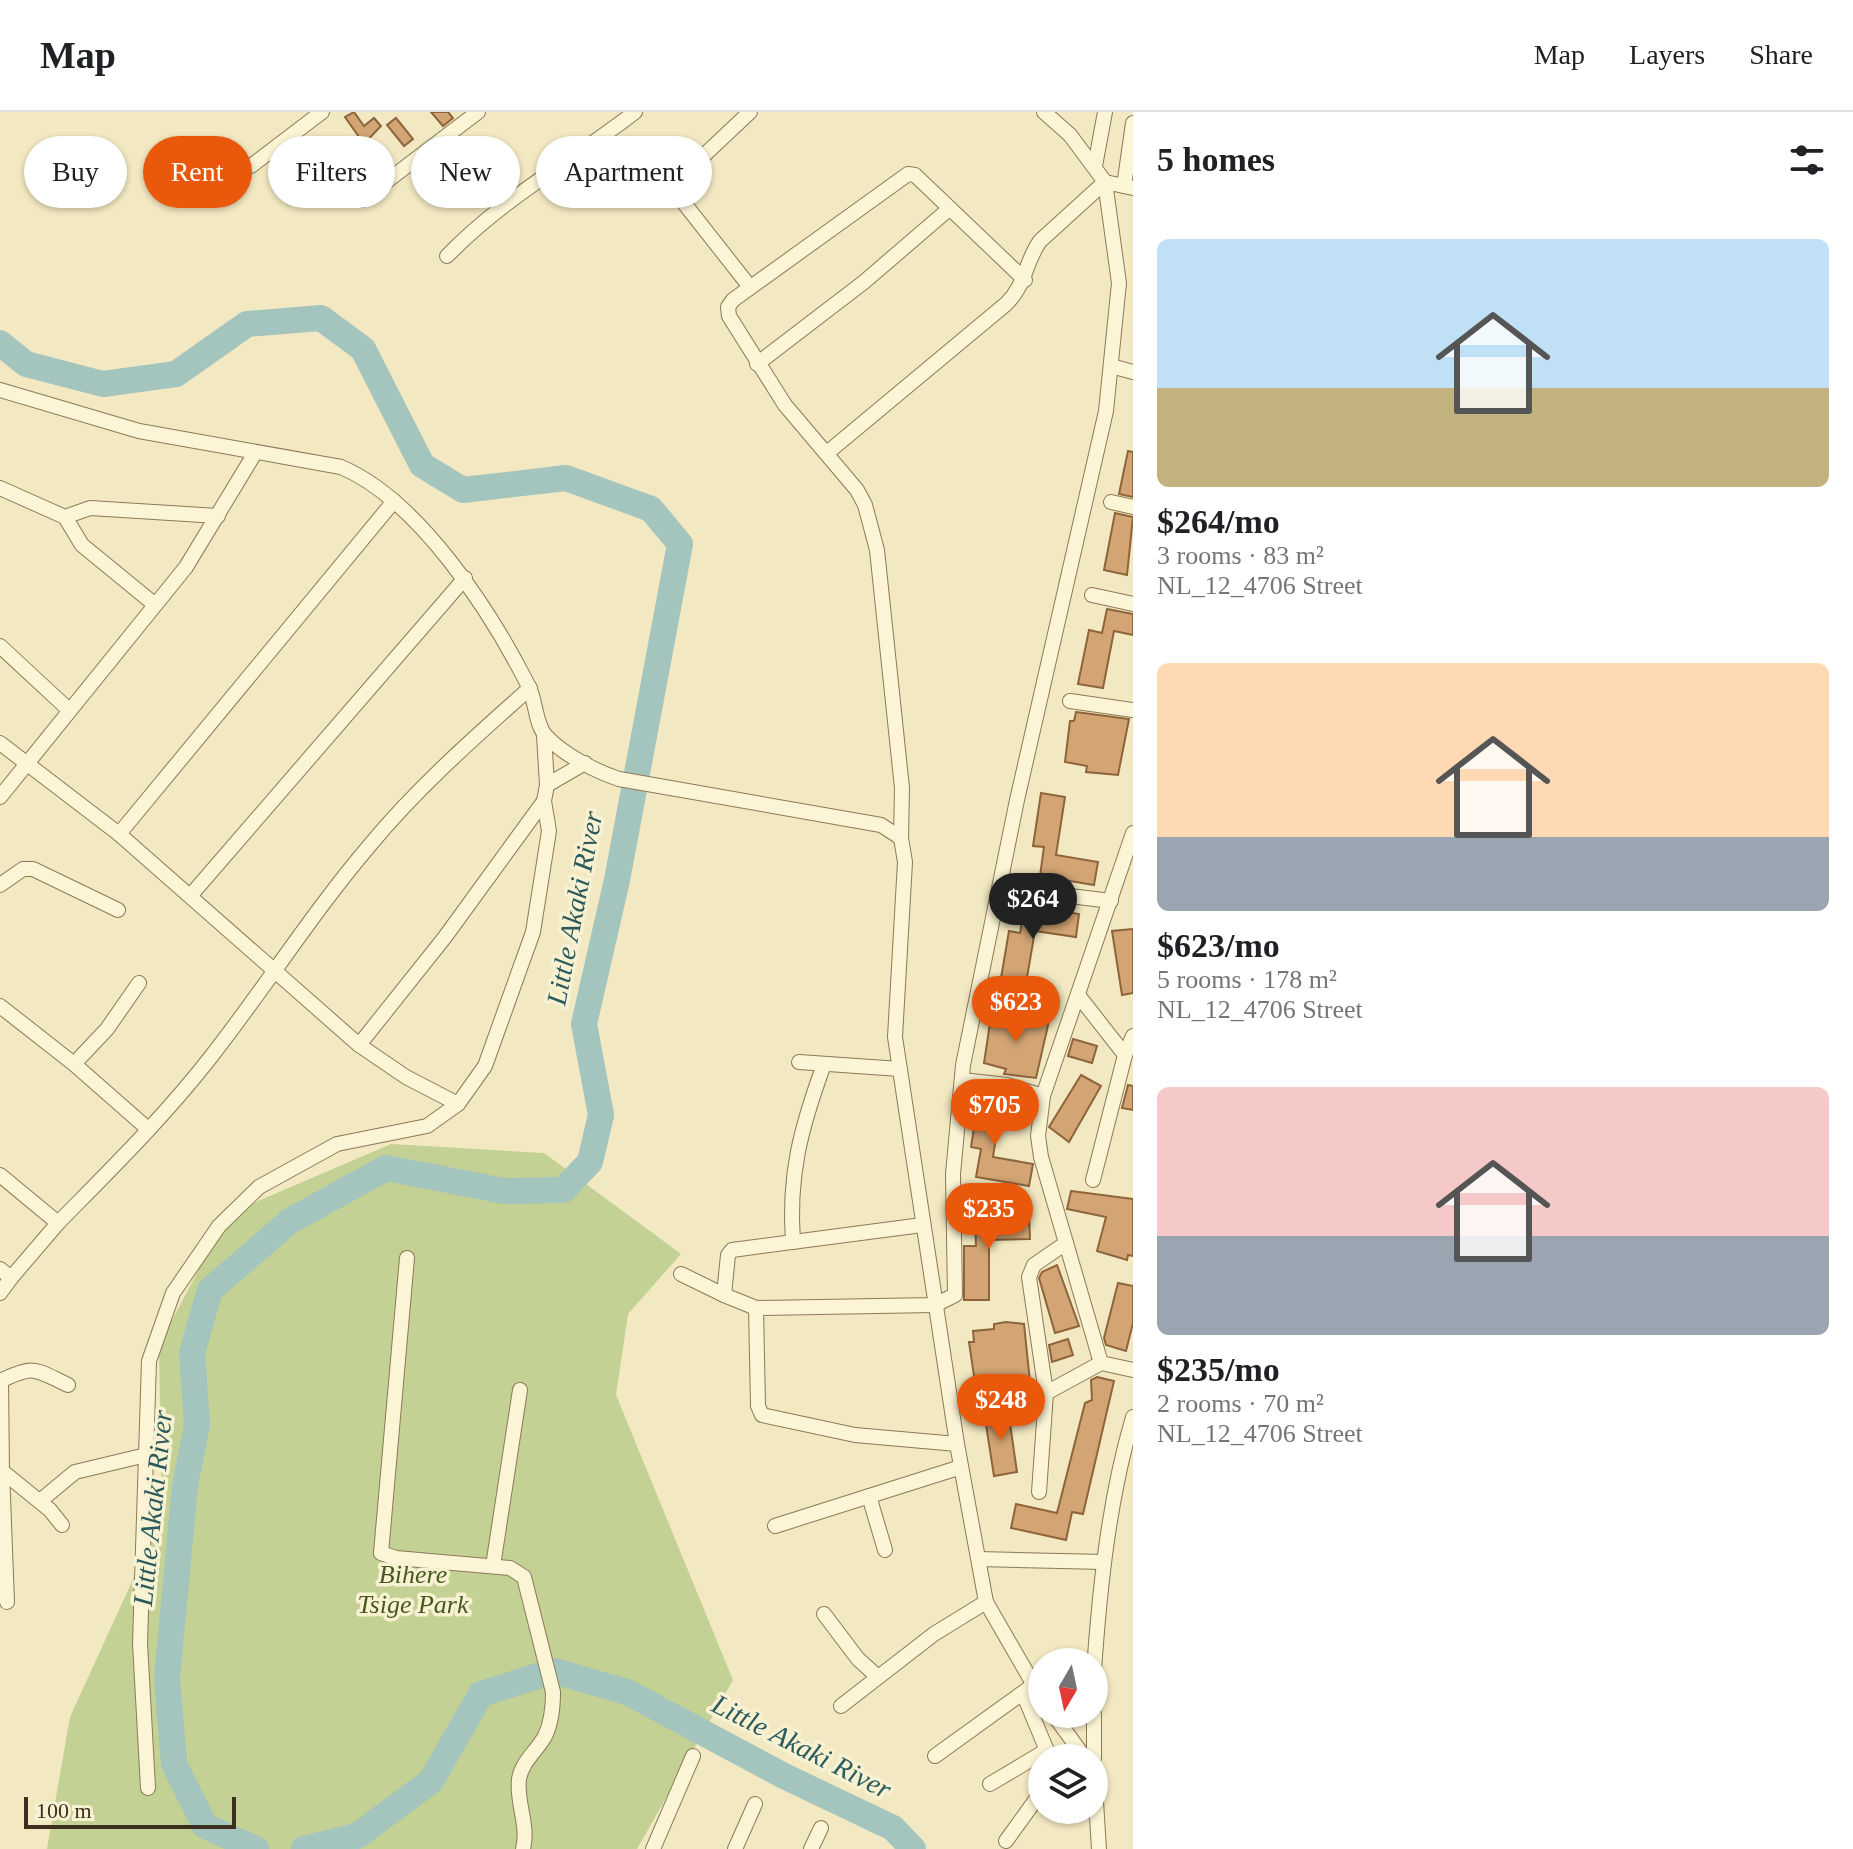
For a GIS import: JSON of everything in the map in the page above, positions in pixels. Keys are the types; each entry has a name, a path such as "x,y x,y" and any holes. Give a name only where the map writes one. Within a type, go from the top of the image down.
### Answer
{"street":[{"path":"395,175 478,112"},
{"path":"447,256 494,211 578,156 635,112"},
{"path":"750,112 681,177 677,188 680,198 750,287"},
{"path":"681,1274 756,1308 935,1305 950,1300 956,1285 953,1174 962,1080 1017,800 1106,411 1126,285 1105,182 1070,135 1044,112"},
{"path":"1095,166 1105,112"},
{"path":"252,165 311,115"},
{"path":"1105,182 1128,187 1133,123"},
{"path":"935,1756 1028,1689 986,1602 957,1444 895,1037 905,862 901,838 902,788 877,550 857,490 785,405 729,316 728,307 750,287 908,174 915,175 1025,280"},
{"path":"827,453 1006,304 1025,280 1033,251 1040,241 1105,182"},
{"path":"757,364 864,282 949,209"},
{"path":"1111,366 1133,372"},
{"path":"0,390 112,425 341,467 360,475 394,501 465,578 530,688 544,735 547,785 544,801 549,831 533,932 485,1066 458,1104 427,1126 364,1137 309,1157 259,1187 219,1226 173,1293 152,1346 140,1643 148,1788"},
{"path":"0,797 186,567 255,453"},
{"path":"0,488 65,517 82,545 154,604"},
{"path":"119,834 394,501"},
{"path":"1111,502 1133,507"},
{"path":"65,517 90,508 218,516"},
{"path":"191,895 465,578"},
{"path":"1092,595 1133,604"},
{"path":"0,646 69,710"},
{"path":"0,1293 6,1273 148,1129 210,1059 318,908 401,811 430,779 530,688"},
{"path":"1070,701 1133,710"},
{"path":"544,735 585,763 619,779 881,825 901,838"},
{"path":"0,743 119,834 359,1045 406,1077 458,1104"},
{"path":"547,785 585,763"},
{"path":"359,1045 445,937 544,801"},
{"path":"1101,1363 1041,1157 1038,1136 1043,1096 1133,833"},
{"path":"0,885 23,869 33,869 118,910"},
{"path":"1021,890 1111,901"},
{"path":"74,1064 107,1029 139,983"},
{"path":"1078,995 1125,1055"},
{"path":"0,1006 74,1064 148,1129"},
{"path":"1093,1180 1127,1075 1125,1055 1133,1036"},
{"path":"799,1062 823,1067 900,1069"},
{"path":"793,1242 790,1195 798,1145 823,1067"},
{"path":"962,1080 1007,1085 1043,1096"},
{"path":"0,1175 58,1223"},
{"path":"724,1295 730,1251 922,1225"},
{"path":"1039,1492 1046,1393 1029,1277 1034,1265 1066,1243"},
{"path":"407,1258 381,1553 396,1558 510,1568 524,1577 553,1692 553,1710 545,1736 525,1762 519,1782 526,1829 523,1849"},
{"path":"756,1308 758,1406 762,1415 855,1435 957,1444"},
{"path":"992,1403 1046,1393 1101,1363 1133,1370"},
{"path":"7,1602 0,1381 24,1369 32,1369 68,1385"},
{"path":"493,1566 520,1390"},
{"path":"1096,1648 1104,1562 1133,1417"},
{"path":"40,1501 75,1472 146,1455"},
{"path":"775,1526 961,1467"},
{"path":"2,1471 40,1501 62,1525"},
{"path":"869,1496 885,1550"},
{"path":"979,1559 1104,1562"},
{"path":"841,1706 934,1634 986,1602"},
{"path":"824,1614 858,1659 878,1677"},
{"path":"653,1849 693,1756"},
{"path":"990,1784 1028,1765"},
{"path":"735,1849 755,1804"},
{"path":"1006,1841 1028,1810"},
{"path":"1097,1824 1099,1849"},
{"path":"811,1849 821,1828"}],"green space":[{"name":"Bihere Tsige Park","path":"391,1144 544,1153 681,1254 628,1314 616,1395 733,1680 637,1849 47,1849 70,1717 162,1516 159,1345 228,1214"}],"building":[{"path":"354,112 364,126 374,118 381,126 372,136 358,136 345,117"},
{"path":"431,112 448,112 453,118 443,126"},
{"path":"396,118 411,141 404,146 387,125"},
{"path":"1128,451 1133,452 1133,497 1119,494"},
{"path":"1115,513 1133,517 1127,575 1104,570"},
{"path":"1107,609 1133,614 1133,635 1114,631 1103,688 1078,684 1089,630 1102,633"},
{"path":"1076,712 1129,719 1118,775 1086,772 1087,766 1065,762 1070,721 1074,721"},
{"path":"1041,793 1065,797 1056,855 1098,862 1094,885 1040,876 1044,847 1033,846"},
{"path":"1025,905 1079,914 1076,937 1035,931 1025,989 1000,984 1009,931 1020,933"},
{"path":"1133,929 1133,993 1122,995 1112,931"},
{"path":"997,1012 1018,1017 1019,1012 1049,1021 1036,1078 1004,1074 1006,1069 984,1063 990,1023 994,1023"},
{"path":"1073,1039 1097,1046 1092,1063 1068,1056"},
{"path":"1081,1075 1101,1086 1069,1142 1049,1127"},
{"path":"1128,1085 1133,1086 1133,1110 1122,1108"},
{"path":"979,1095 1002,1098 993,1157 1033,1164 1029,1186 976,1177 981,1149 971,1147"},
{"path":"1071,1191 1133,1199 1133,1256 1128,1255 1127,1260 1097,1251 1106,1217 1067,1209"},
{"path":"1029,1216 1030,1239 989,1240 989,1300 964,1300 964,1246 976,1246 975,1217"},
{"path":"1057,1265 1079,1326 1055,1333 1039,1278 1042,1272"},
{"path":"1118,1283 1133,1286 1133,1323 1126,1351 1106,1345 1104,1338"},
{"path":"994,1324 1024,1324 1030,1382 998,1388 998,1382 975,1383 969,1342 974,1342 973,1331 994,1329"},
{"path":"1068,1339 1073,1355 1052,1362 1049,1345"},
{"path":"1097,1377 1114,1381 1083,1514 1072,1512 1066,1540 1011,1528 1016,1504 1057,1513 1085,1403 1092,1400 1091,1380"},
{"path":"1008,1410 1017,1472 994,1476 984,1412"}],"waterway":[{"name":"Little Akaki River","path":"0,343 26,364 103,384 176,374 247,324 321,318 363,349 422,465 463,490 566,478 651,509 680,544 617,880 584,1024 601,1115 590,1162 563,1190 504,1191 386,1168 290,1221 210,1290 192,1353 197,1425 185,1486 167,1678 174,1764 205,1826 256,1849"},
{"name":"Little Akaki River","path":"304,1849 357,1836 431,1781 481,1694 554,1671 627,1692 784,1776 893,1828 913,1849"}]}
